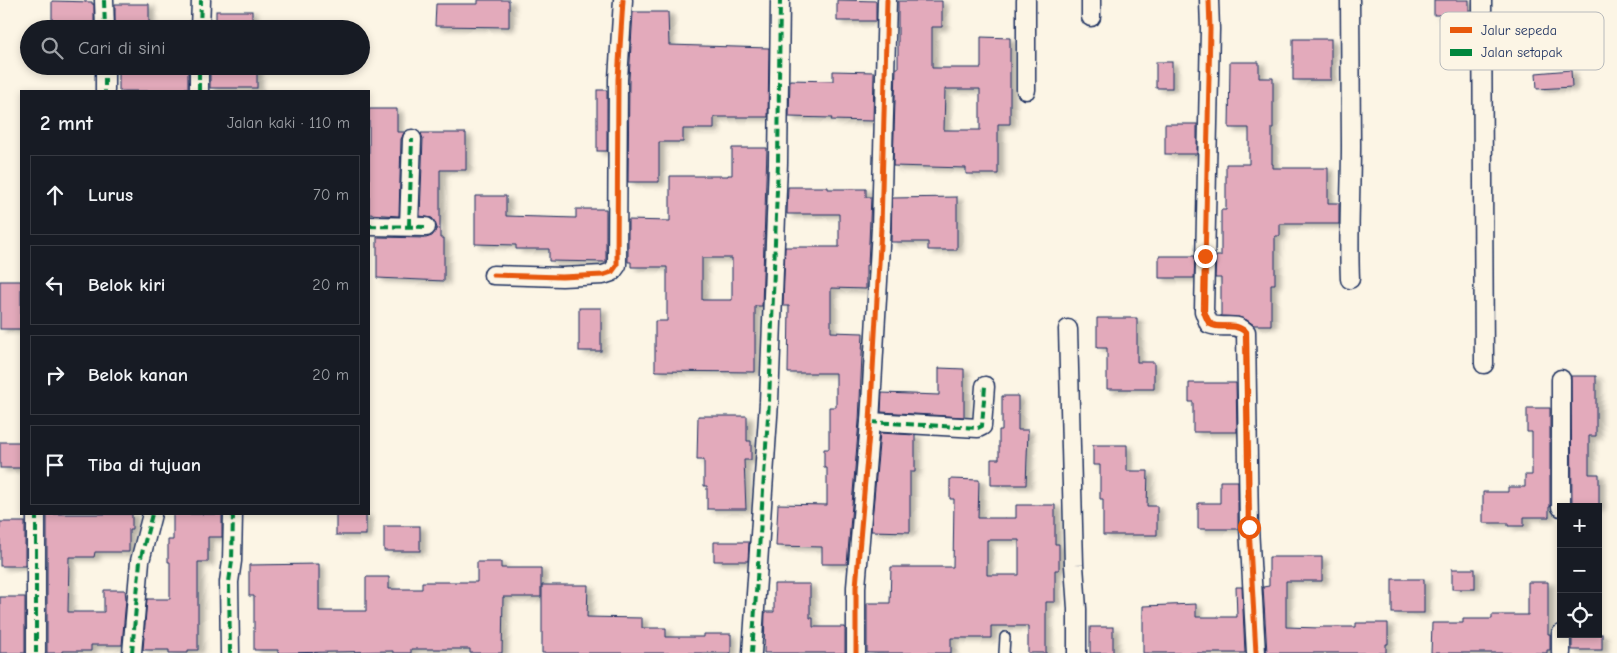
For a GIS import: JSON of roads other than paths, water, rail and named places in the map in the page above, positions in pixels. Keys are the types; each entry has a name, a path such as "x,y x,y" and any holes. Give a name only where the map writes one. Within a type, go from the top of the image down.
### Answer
{"street":[{"path":"104,0 105,20"},
{"path":"200,20 201,0"},
{"path":"493,275 587,276 603,275 615,270 618,79 623,0"},
{"path":"752,653 769,402 778,173 780,0"},
{"path":"856,653 856,587 870,422 881,228 887,0"},
{"path":"1026,0 1026,90"},
{"path":"1209,0 1204,311 1209,324 1217,327 1234,326 1246,332 1249,527 1256,653"},
{"path":"1350,0 1351,212 1348,238 1350,279"},
{"path":"1482,70 1484,364"},
{"path":"105,75 106,90"},
{"path":"199,75 199,90"},
{"path":"409,226 412,139"},
{"path":"370,226 426,227"},
{"path":"1068,329 1077,653"},
{"path":"1561,378 1561,503"},
{"path":"870,422 978,428 982,426 984,386"},
{"path":"36,515 36,653"},
{"path":"132,653 140,561 152,515"},
{"path":"230,653 229,582 234,515"},
{"path":"1561,638 1561,653"}],"lane":[{"path":"1004,653 1005,637"}]}
